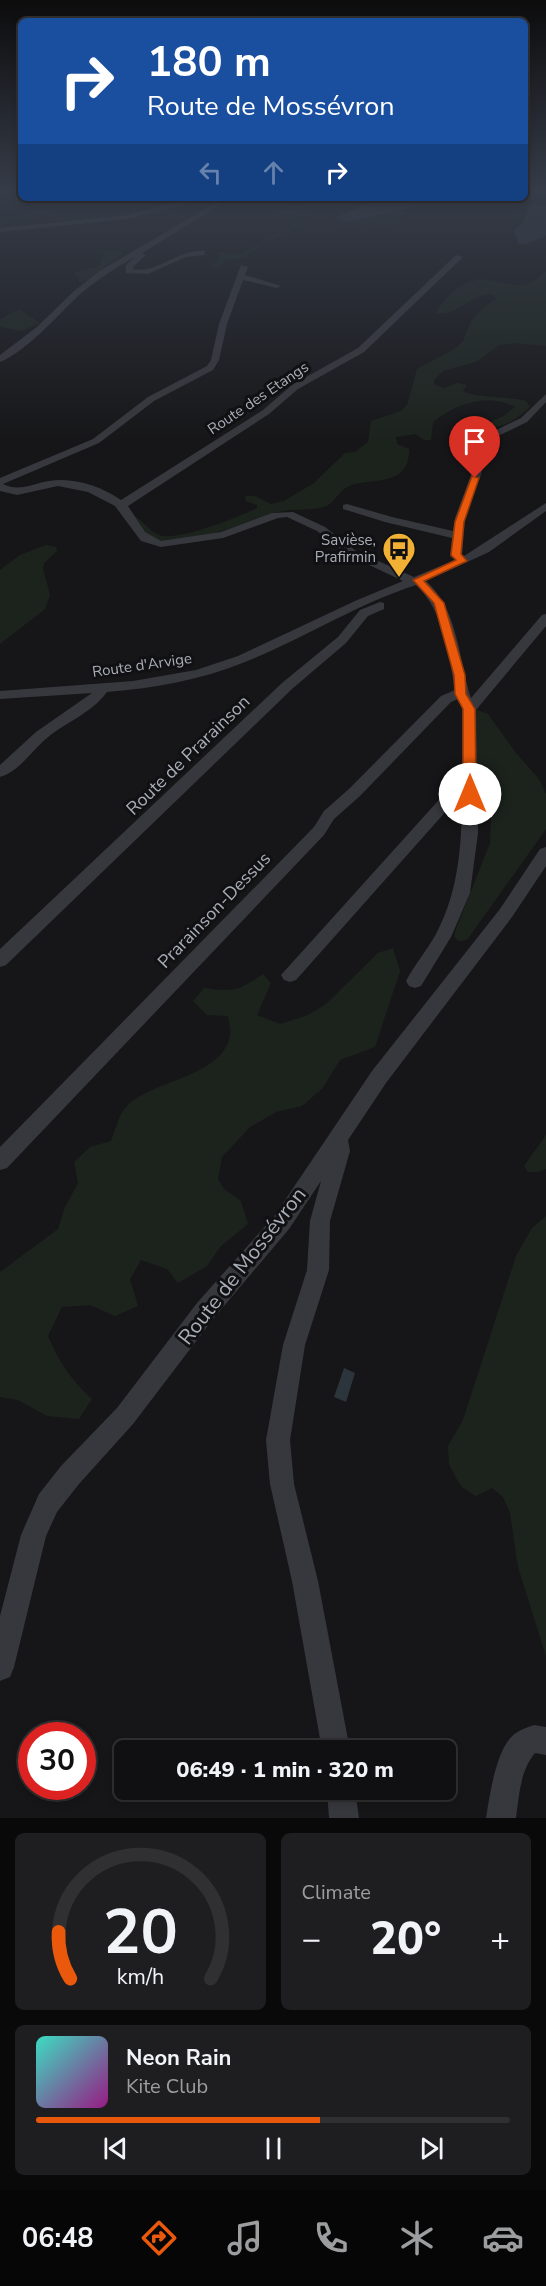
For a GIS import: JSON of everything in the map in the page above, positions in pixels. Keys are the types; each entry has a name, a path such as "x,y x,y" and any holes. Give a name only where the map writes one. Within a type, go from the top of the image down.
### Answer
{"street":[{"path":"0,359 40,330 93,280 103,274"},
{"path":"0,484 96,441 157,395 210,368 215,360 226,313 243,274"},
{"name":"Route des Etangs","path":"121,505 266,412 295,387 361,350 441,274"},
{"path":"242,277 277,286"},
{"path":"463,561 456,556 460,518 485,442 493,435 524,420 546,397"},
{"path":"0,484 14,492 48,484 74,484 88,488 121,505 136,530 151,542 161,544 223,535 276,515 294,515 325,532 352,553 416,581 439,603 459,675 460,693 469,709 470,833 462,893 443,938 415,981"},
{"path":"395,589 463,561 503,537 546,506"},
{"path":"347,507 389,520 458,536"},
{"name":"Route d'Arvige","path":"0,695 103,688 177,679 221,668 270,648 346,609 395,589"},
{"name":"Route de Prarainson","path":"0,960 194,778 287,686 342,640 366,610 401,598 401,594 395,589"},
{"path":"469,709 546,618"},
{"path":"0,772 23,754 41,735 95,699 103,688"},
{"name":"Prarainson-Dessus","path":"0,1161 319,831 329,815 355,792 446,699 460,693"},
{"path":"290,975 451,796 461,779 470,774"},
{"name":"Route de Mossévron","path":"0,1667 34,1535 48,1503 70,1475 125,1416 205,1311 274,1232 336,1139 404,1044 506,913 546,853"},
{"path":"334,1740 305,1581 282,1484 279,1440 294,1345 318,1270 320,1221 340,1151 340,1143 336,1139"},
{"path":"501,1818 508,1777 522,1746 540,1738 546,1741"},
{"path":"342,1800 344,1818"}],"shaded area":[{"path":"95,274 84,282 78,282 80,277 75,275"},
{"path":"546,274 546,346 515,343 500,345 476,362 443,371 434,380 434,384 443,388 458,383 467,385 463,391 467,393 526,401 530,407 516,418 500,426 489,426 489,422 502,417 515,407 494,400 461,405 433,422 431,440 424,440 416,434 396,437 397,444 409,449 408,461 403,470 387,479 349,486 324,507 280,511 208,535 172,542 157,540 146,535 141,529 134,516 159,535 193,532 257,508 257,505 246,501 245,496 255,496 271,504 284,501 314,483 345,453 355,452 368,442 371,421 401,411 407,405 417,369 456,348 463,341 471,321 483,308 496,299 494,295 479,296 451,312 436,313 451,294 472,281 489,280 525,285"},
{"path":"20,310 40,323 22,331 0,327 0,320"},
{"path":"46,545 56,547 57,551 44,563 43,569 50,595 45,609 0,644 0,570 20,555"},
{"path":"474,711 488,714 516,753 539,779 546,794 546,829 467,940 459,941 454,936 456,929 490,843 491,820 473,755"},
{"path":"393,948 400,971 375,1047 340,1060 322,1089 302,1106 276,1112 250,1127 222,1157 218,1179 224,1189 241,1201 248,1224 221,1246 207,1266 178,1283 167,1269 141,1260 130,1279 138,1306 115,1316 90,1305 62,1307 48,1336 66,1370 92,1399 79,1419 47,1416 18,1400 0,1397 0,1272 58,1229 65,1207 78,1183 74,1162 90,1147 111,1141 119,1118 126,1107 152,1090 201,1069 215,1060 225,1049 230,1035 228,1016 207,1015 193,1001 204,988 235,989 263,974 271,983 257,1015 280,1024 308,1015 326,1004 378,953"},
{"path":"546,1135 546,1169 528,1172 524,1166"},
{"path":"546,1216 546,1656 518,1567 510,1513 503,1497 492,1488 476,1496 462,1487 449,1464 448,1446 463,1420 516,1256 532,1228"},
{"path":"344,1368 355,1373 346,1402 334,1397"}],"place":[{"name":"Savièse, Prafirmin","path":"399,578"}],"route":[{"path":"470,794 469,709 461,694 459,675 439,603 426,586 418,580 463,561 456,556 459,522 475,478"}]}
